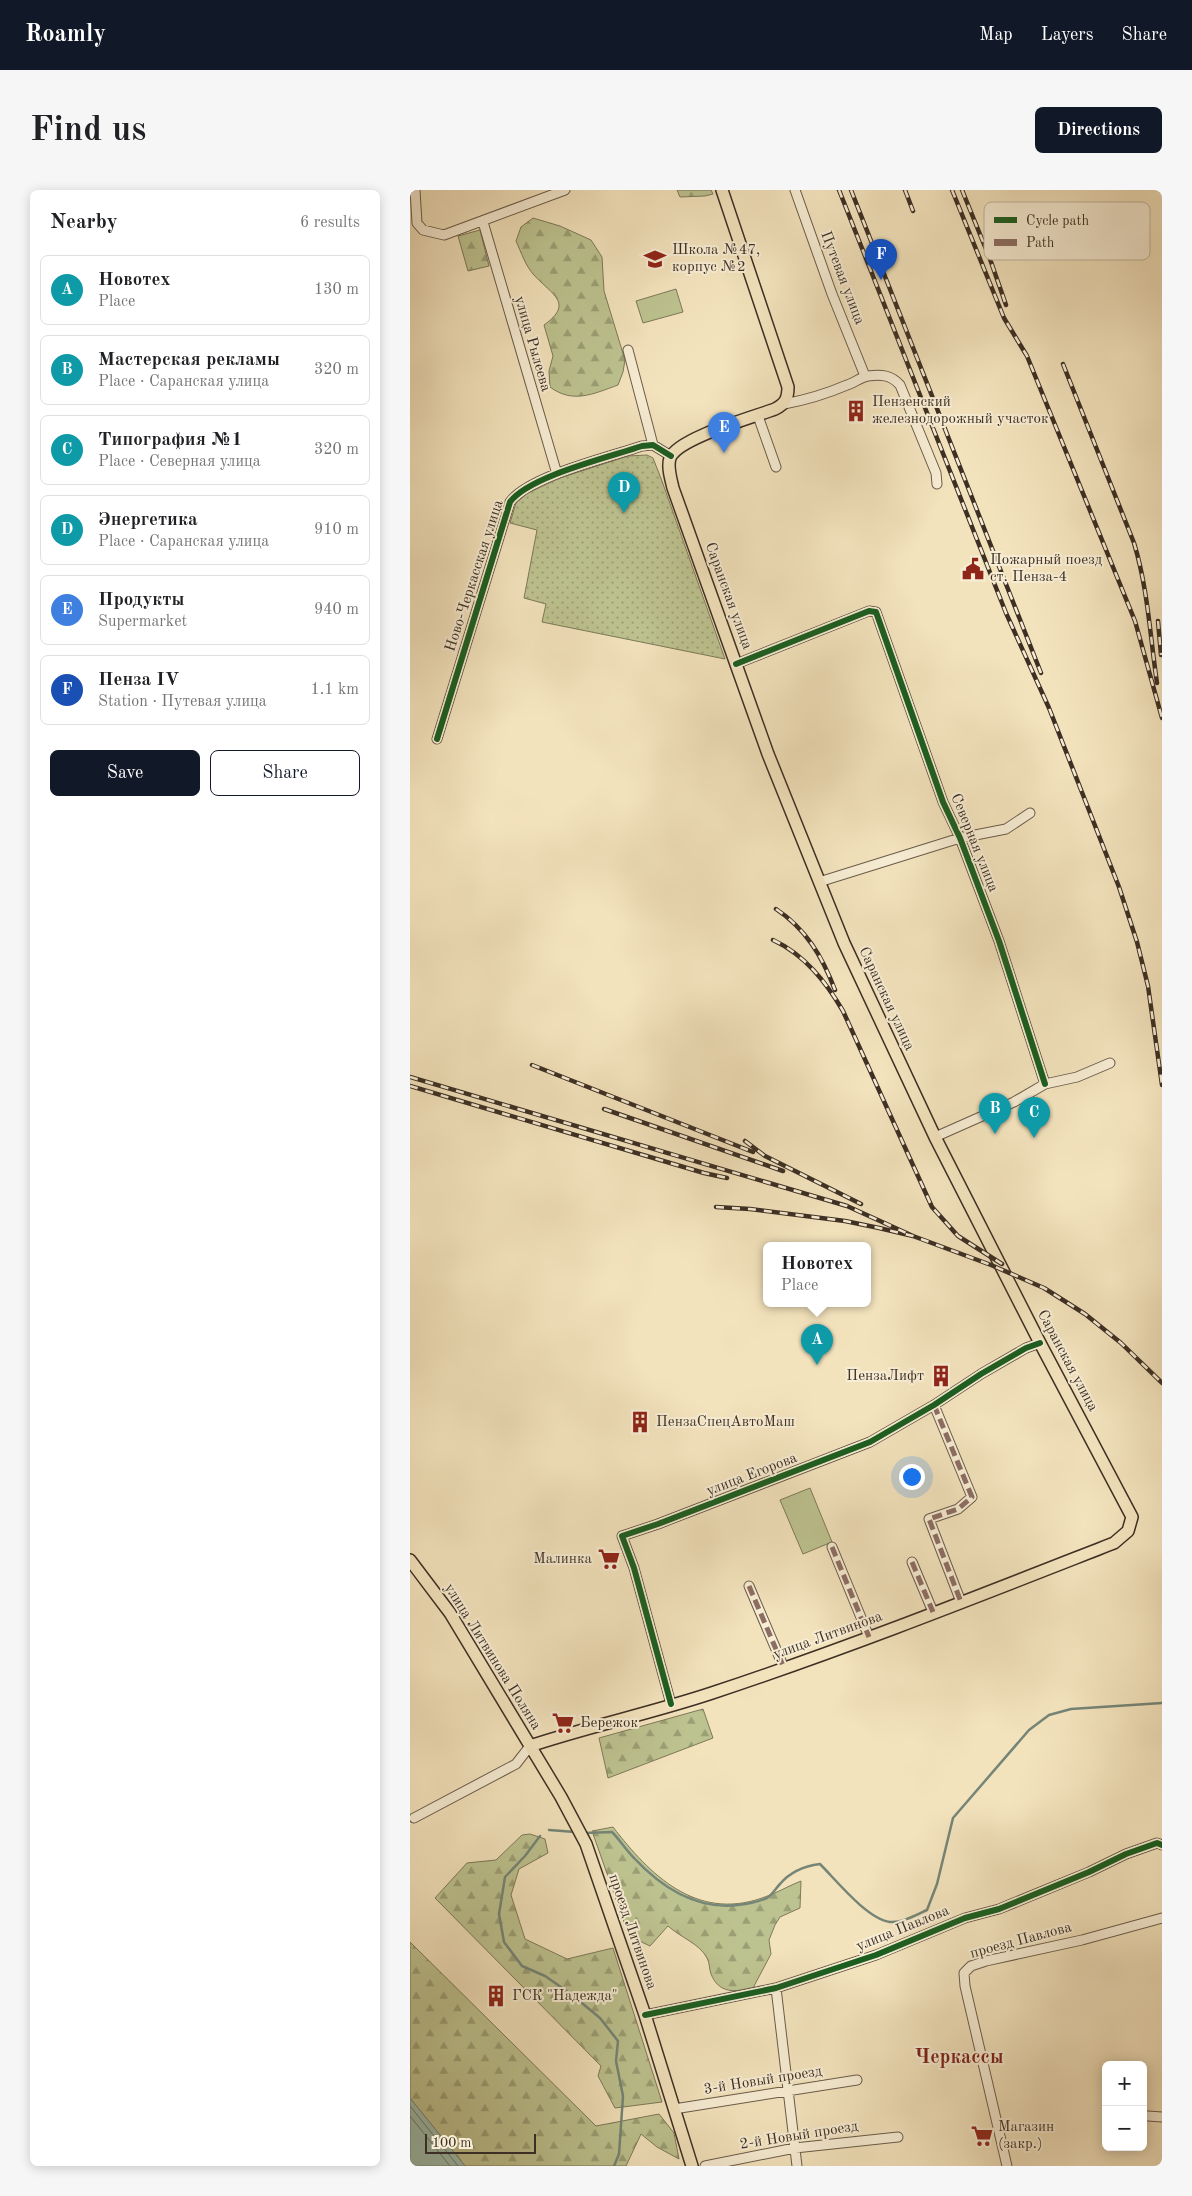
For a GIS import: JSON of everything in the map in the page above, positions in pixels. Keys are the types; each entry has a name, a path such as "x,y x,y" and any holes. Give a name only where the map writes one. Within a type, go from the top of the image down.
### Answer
{"main road":[{"path":"671,456 678,448 700,436 758,416 784,404 788,397 788,387 722,190"},
{"name":"Саранская улица","path":"671,456 669,470 673,488 768,754 858,976 935,1136 1040,1343 1132,1517 1128,1531"},
{"name":"улица Литвинова","path":"530,1746 709,1694 784,1668 1114,1543 1128,1531"},
{"name":"улица Литвинова Поляна","path":"410,1560 450,1612 530,1746"},
{"name":"проезд Литвинова","path":"530,1746 586,1844 645,2015 692,2166"}],"street":[{"path":"414,190 416,218 423,230 437,235 452,234 565,190"},
{"name":"Путевая улица","path":"795,190 832,294 865,376"},
{"name":"улица Рылеева","path":"483,222 557,474"},
{"path":"628,350 654,445 671,456"},
{"path":"784,404 808,400 850,385 865,376 884,375 893,378 900,384 936,473 936,484"},
{"path":"758,416 776,467"},
{"name":"Ново-Черкасская улица","path":"437,739 510,502 524,489 557,474 642,446 654,445"},
{"name":"Северная улица","path":"736,664 869,611 876,612 943,802 960,838 999,941 1045,1084"},
{"path":"819,882 960,838 1006,829 1030,813"},
{"path":"935,1136 1014,1102 1045,1084 1078,1076 1110,1063"},
{"name":"улица Егорова","path":"671,1704 634,1568 622,1536 658,1524 870,1442 934,1405 981,1374 1026,1348 1040,1343"},
{"path":"934,1405 972,1497 958,1509 929,1519 961,1602"},
{"path":"832,1547 869,1637"},
{"path":"912,1562 933,1612"},
{"path":"749,1586 784,1668"},
{"path":"414,1818 516,1764 530,1746"},
{"name":"улица Павлова","path":"645,2015 776,1988 890,1951 965,1918 999,1909 1080,1876 1126,1854 1157,1843 1162,1845"},
{"name":"проезд Павлова","path":"1007,2166 965,1986 964,1973 971,1966 986,1961 1082,1940 1162,1918"},
{"path":"776,1988 797,2166"},
{"name":"3-й Новый проезд","path":"674,2109 730,2102 789,2090 857,2080"},
{"path":"1148,2116 1162,2116"},
{"name":"2-й Новый проезд","path":"705,2166 795,2148 898,2137"}],"green space":[{"path":"677,190 711,190 713,194 680,197"},
{"path":"533,218 560,226 591,240 602,257 604,291 625,360 618,385 583,396 567,395 550,387 549,371 553,356 544,325 558,311 559,305 553,293 529,268 516,241 521,227"},
{"path":"480,230 489,266 468,271 458,236"},
{"path":"676,289 683,312 643,323 636,301"},
{"path":"647,455 653,458 662,481 725,659 542,622 546,604 524,598 537,530 510,523 516,503 528,493 560,478 628,456"},
{"path":"810,1488 832,1542 803,1554 780,1500"},
{"path":"703,1709 713,1738 608,1778 599,1738"},
{"path":"613,1827 627,1845 659,1877 677,1889 696,1898 716,1903 738,1904 762,1898 801,1881 800,1908 780,1917 775,1925 769,1940 771,1954 753,1988 734,1991 718,1985 714,1981 704,1953 668,1926 650,1946 629,1936 592,1831"},
{"path":"530,1834 545,1839 548,1853 519,1869 511,1895 525,1939 567,1959 613,1948 662,2102 615,2108 598,2076 601,2066 435,1898 467,1863 496,1860 522,1835"},
{"path":"410,1942 596,2126 659,2114 674,2133 679,2159 657,2147 641,2134 626,2166 465,2166 410,2098"}],"water":[{"path":"410,2098 461,2161 465,2166 410,2166"}],"waterway":[{"path":"585,1833 612,1832 634,1858 656,1879 681,1895 708,1904 723,1906 756,1902 769,1897 793,1873 803,1868 820,1864 862,1907 881,1919 890,1922 899,1921 927,1910 937,1884 953,1818 1029,1730 1049,1715 1071,1709 1162,1703"},
{"path":"549,1830 575,1832"},
{"path":"540,1836 525,1856 505,1877 499,1914 504,1942 522,1966 545,1976 571,1994 600,2018 618,2041 616,2061 623,2096 619,2154 614,2166"}],"railway":[{"path":"839,190 1006,613 1049,708 1119,887 1137,942 1148,986 1162,1085"},
{"path":"851,190 1041,673"},
{"path":"905,190 913,211"},
{"path":"952,190 1004,318 1027,356 1135,621 1162,718"},
{"path":"962,190 984,244"},
{"path":"990,260 1006,305"},
{"path":"1063,364 1134,543 1146,595 1157,683"},
{"path":"1158,621 1161,655"},
{"path":"776,909 796,925 812,944 825,966 835,990"},
{"path":"773,940 795,953 814,970 843,1011 932,1207 958,1236 1002,1264"},
{"path":"532,1065 753,1152"},
{"path":"410,1077 847,1206 913,1236"},
{"path":"410,1086 704,1173 727,1178"},
{"path":"604,1109 783,1171"},
{"path":"745,1141 765,1156 861,1204"},
{"path":"716,1207 750,1209 845,1221 879,1228 913,1236 991,1265 1044,1288 1085,1314 1121,1343 1162,1383"}],"marked path":[{"path":"934,1405 972,1497 958,1509 929,1519 961,1602"},
{"path":"832,1547 869,1637"},
{"path":"912,1562 933,1612"},
{"path":"749,1586 784,1668"}],"cycle path":[{"path":"437,739 510,502 534,484 552,476 571,468 642,446 653,445 671,456"},
{"path":"736,664 869,611 876,612 943,802 960,838 999,941 1045,1084"},
{"path":"671,1704 634,1568 622,1536 658,1524 870,1442 934,1405 981,1374 1026,1348 1040,1343"},
{"path":"645,2015 776,1988 876,1955 965,1918 999,1909 1089,1872 1126,1854 1157,1843 1162,1845"}],"place":[{"name":"Школа №47, корпус №2","path":"655,259"},
{"name":"Пенза IV","path":"881,280"},
{"name":"Пензенский железнодорожный участок","path":"856,411"},
{"name":"Продукты","path":"724,453"},
{"name":"Энергетика","path":"624,513"},
{"name":"Пожарный поезд ст. Пенза-4","path":"973,569"},
{"name":"Мастерская рекламы","path":"995,1134"},
{"name":"Типография №1","path":"1034,1138"},
{"name":"Новотех","path":"817,1365"},
{"name":"ПензаЛифт","path":"941,1376"},
{"name":"ПензаСпецАвтоМаш","path":"640,1422"},
{"name":"Малинка","path":"609,1559"},
{"name":"Бережок","path":"563,1723"},
{"name":"ГСК \"Надежда\"","path":"496,1996"},
{"name":"Магазин (закр.)","path":"982,2136"}],"district":[{"name":"Черкассы","path":"959,2058"}]}
